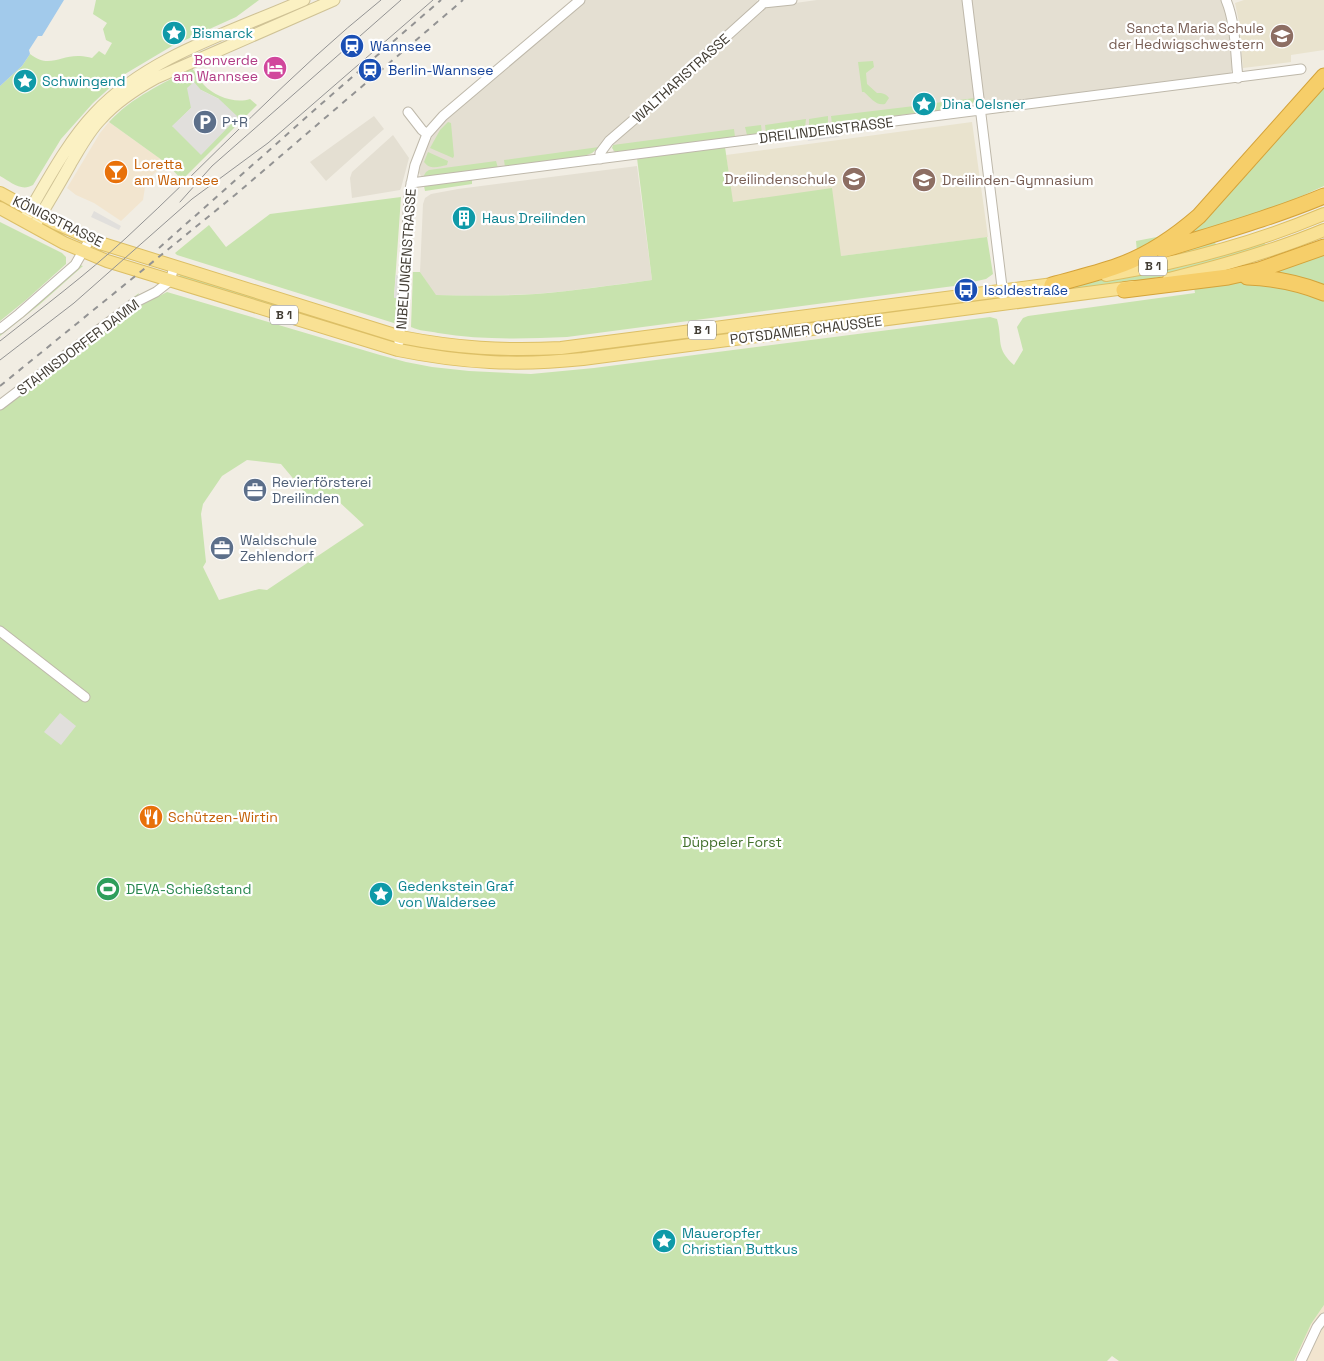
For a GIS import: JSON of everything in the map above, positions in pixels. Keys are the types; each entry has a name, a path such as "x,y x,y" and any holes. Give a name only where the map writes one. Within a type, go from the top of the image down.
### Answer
{"highway":[{"path":"1142,256 1184,230 1199,216 1324,76"},
{"path":"1052,285 1256,222 1324,196"},
{"path":"1124,290 1228,277 1259,270 1324,248"},
{"path":"1228,277 1283,280 1324,293"}],"main road":[{"path":"180,61 304,0"},
{"path":"29,224 78,134 93,114 122,87 136,77 334,0"},
{"name":"KÖNIGSTRASSE","path":"0,193 90,238 174,267"},
{"name":"KÖNIGSTRASSE","path":"0,208 83,252 107,262 170,281"},
{"name":"POTSDAMER CHAUSSEE","path":"174,267 400,337 485,349 537,350 1052,285 1126,272 1218,250 1274,233 1324,214"},
{"name":"POTSDAMER CHAUSSEE","path":"170,281 398,350 470,361 501,363 561,361 1124,290 1233,262 1324,230"}],"street":[{"name":"NIBELUNGENSTRASSE","path":"398,350 408,194 415,165 427,134 443,116 580,0"},
{"path":"764,1 792,0"},
{"path":"967,0 1004,304"},
{"path":"1226,0 1232,21 1238,78"},
{"name":"WALTHARISTRASSE","path":"600,159 600,153 609,141 646,110 764,1"},
{"name":"DREILINDENSTRASSE","path":"411,183 1301,69"},
{"path":"408,112 427,134"},
{"path":"0,328 19,314 75,265 90,238"},
{"path":"170,281 174,267"},
{"name":"STAHNSDORFER DAMM","path":"0,405 134,303 156,292 170,281"},
{"path":"0,631 85,697"},
{"path":"1301,1361 1317,1327 1324,1318"}],"shaded area":[{"path":"584,0 757,0 758,4 592,153 586,156 421,176 418,171 427,147 445,120"},
{"path":"817,0 964,0 974,103 971,106 616,153 613,151 613,145 616,142 766,7"},
{"path":"969,0 1222,0 1228,23 1232,70 1228,75 986,104 984,102"},
{"name":"Sancta Maria Schule der Hedwigschwestern","path":"1244,0 1324,0 1324,50 1291,55 1291,62 1243,68 1239,22 1235,3"},
{"name":"P+R","path":"194,82 201,90 219,99 238,117 201,155 172,126 191,108 187,88"},
{"path":"374,116 384,129 326,181 310,162"},
{"name":"Loretta am Wannsee","path":"109,122 166,163 146,181 143,200 121,221 67,188 100,133"},
{"name":"Dreilindenschule","path":"972,122 988,237 741,269 726,155"},
{"path":"838,132 839,137 808,141 807,136"},
{"path":"393,135 409,158 400,190 352,198 350,178 352,172"},
{"path":"637,166 652,280 535,294 435,295 420,272 423,204 425,198 431,194"},
{"path":"94,211 121,226 119,230 91,217"},
{"path":"396,275 401,275 399,298 394,298"},
{"path":"60,713 76,726 61,745 44,732"},
{"path":"1324,1305 1324,1361 1294,1361 1311,1324"}],"green space":[{"path":"96,0 259,0 236,17 172,46 125,74 93,103 61,139 33,185 20,187 0,176 0,86 22,66 30,54 43,61 73,56 92,58 99,51 105,55 112,43 106,40 103,29 107,23 93,14"},
{"path":"873,61 874,67 866,73 867,84 877,93 888,96 889,98 885,104 876,103 862,92 858,62"},
{"path":"192,68 202,83 213,93 231,100 250,99 257,105 182,180 166,163 109,122 137,98","holes":["201,90 219,99 172,127 191,108"]},
{"path":"1324,84 1324,186 1266,212 1187,236"},
{"path":"975,98 971,106 935,111 935,103"},
{"path":"931,104 931,111 832,124 831,116"},
{"path":"828,116 828,125 809,127 809,119"},
{"path":"806,119 805,128 766,133 765,125"},
{"path":"448,122 451,123 453,158 430,148 440,130"},
{"path":"761,125 762,133 747,135 745,127"},
{"path":"734,129 735,137 616,153 612,148 613,145"},
{"path":"599,147 592,153 581,157 505,167 504,160"},
{"path":"725,147 733,202 832,188 841,256 987,237 993,274 986,279 954,286 567,337 470,337 424,331 411,327 413,272 420,272 436,295 536,294 652,280 637,158"},
{"path":"428,152 448,161 447,165 434,167 426,165 424,162"},
{"path":"496,161 498,168 423,177 429,170"},
{"path":"472,180 472,184 425,191 424,186"},
{"path":"401,197 394,297 399,298 397,324 175,253 209,225 226,247 270,214"},
{"path":"0,222 62,253 66,257 66,264 0,321"},
{"path":"1162,236 1164,239 1127,258 1101,268 1060,277 1137,252 1136,241"},
{"path":"1214,239 1216,245 1142,263 1175,251"},
{"path":"1264,240 1266,248 1179,273 1135,282 1019,299 1019,293 1134,274"},
{"path":"1324,253 1324,286 1271,272"},
{"path":"80,265 83,266 0,336 0,334"},
{"path":"181,272 395,339 394,345 178,280"},
{"name":"Düppeler Forst","path":"1258,282 1324,298 1324,1305 1311,1324 1294,1361 1119,1361 1112,1356 1107,1361 0,1361 0,400 139,293 132,310 167,292 406,362 469,371 531,374 594,368 990,317 997,319 1002,349 1014,365 1023,350 1017,327 1023,318 1028,316 1195,293 1194,287","holes":["247,460 281,464 312,501 314,499 335,498 364,525 267,590 259,589 219,600 203,567 206,562 201,514 203,504 222,476"]},
{"path":"990,296 991,303 589,355 519,360 411,349 412,343 487,353"}],"water":[{"path":"0,0 64,0 42,36 38,36 29,50 30,54 22,66 0,86"}],"tram line":[{"path":"0,341 111,252 315,57 381,0"},
{"path":"180,202 212,166 401,0"},
{"path":"0,360 74,303 192,199 268,143 433,0"}],"railway":[{"path":"159,248 441,0"},
{"path":"0,386 235,195 463,0"}],"place":[{"name":"Bismarck","path":"174,33"},
{"name":"Sancta Maria Schule der Hedwigschwestern","path":"1282,36"},
{"name":"Wannsee","path":"352,46"},
{"name":"Bonverde am Wannsee","path":"275,68"},
{"name":"Berlin-Wannsee","path":"370,70"},
{"name":"Schwingend","path":"25,81"},
{"name":"Dina Oelsner","path":"924,104"},
{"name":"P+R","path":"205,122"},
{"name":"Loretta am Wannsee","path":"116,172"},
{"name":"Dreilindenschule","path":"854,179"},
{"name":"Dreilinden-Gymnasium","path":"924,180"},
{"name":"Haus Dreilinden","path":"464,218"},
{"name":"Isoldestraße","path":"966,290"},
{"name":"Revierförsterei Dreilinden","path":"255,490"},
{"name":"Waldschule Zehlendorf","path":"222,548"},
{"name":"Schützen-Wirtin","path":"151,817"},
{"name":"DEVA-Schießstand","path":"108,889"},
{"name":"Gedenkstein Graf von Waldersee","path":"381,894"},
{"name":"Maueropfer Christian Buttkus","path":"664,1241"}]}
